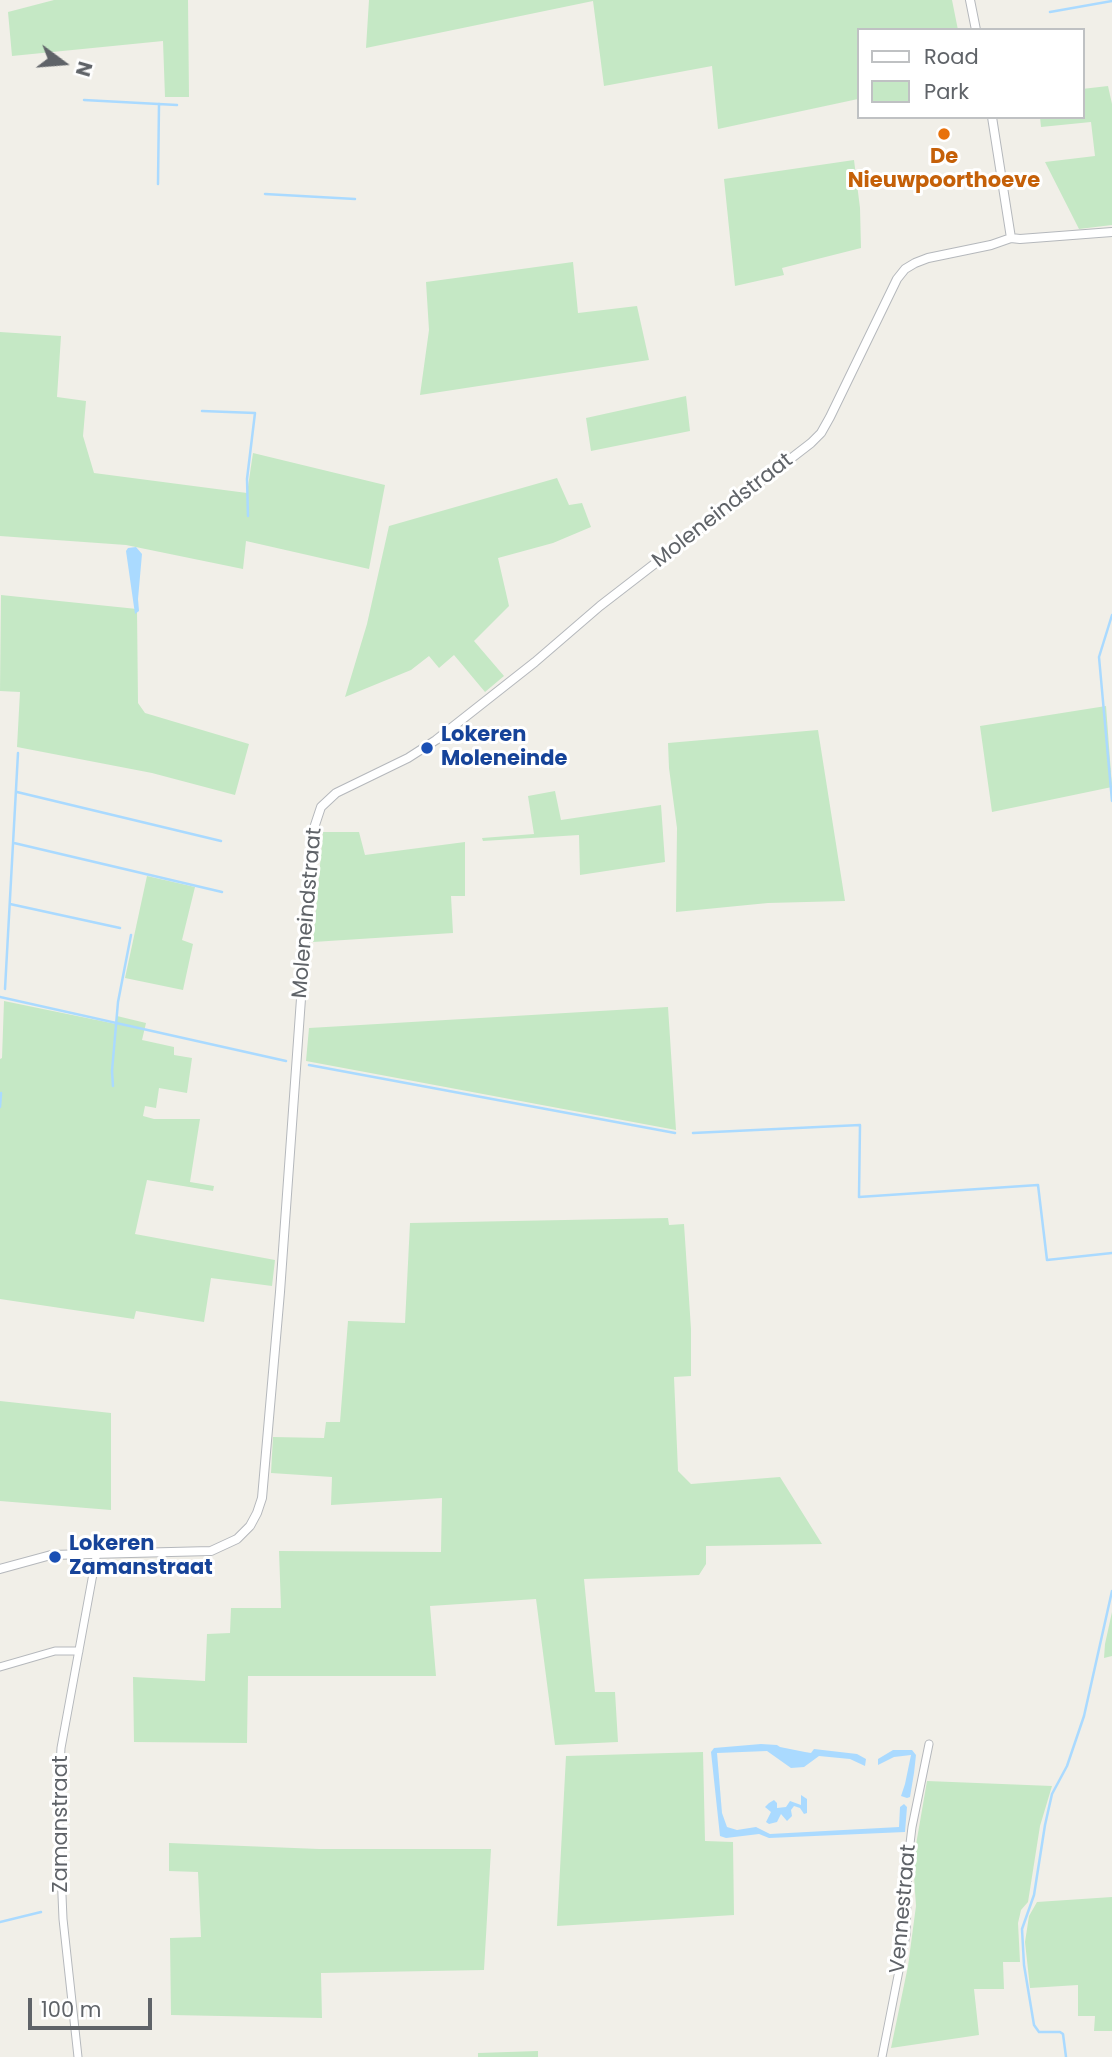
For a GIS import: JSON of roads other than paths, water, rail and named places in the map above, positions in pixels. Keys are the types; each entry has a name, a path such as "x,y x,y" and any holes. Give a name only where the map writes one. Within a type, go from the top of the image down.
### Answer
{"street":[{"path":"970,0 976,28"},
{"path":"992,119 1011,238"},
{"name":"Moleneindstraat","path":"0,1569 51,1555 211,1551 237,1539 250,1526 261,1498 280,1292 312,845 321,807 335,793 408,758 436,740 535,663 600,606 811,443 821,433 830,417 897,279 905,269 928,258 991,246 1011,238 1112,232"},
{"name":"Zamanstraat","path":"78,2057 63,1919 58,1800 61,1748 97,1552"},
{"path":"0,1667 55,1651 79,1651"},
{"name":"Vennestraat","path":"882,2057 906,1935 908,1860 929,1744"}],"water":[{"path":"136,547 142,554 139,611 135,614 126,551"},
{"path":"761,1744 811,1753 814,1749 857,1754 866,1759 865,1766 850,1759 819,1756 804,1767 791,1768 767,1751 717,1753 722,1813 727,1827 737,1830 756,1827 770,1834 899,1827 900,1807 904,1804 907,1807 905,1832 769,1838 759,1834 726,1838 720,1836 711,1752 714,1748"},
{"path":"893,1750 912,1750 916,1755 910,1797 907,1798 901,1796 911,1755 894,1757 878,1765 878,1759"},
{"path":"801,1795 807,1799 807,1813 804,1814 800,1808 794,1806 791,1810 792,1816 787,1821 781,1814 777,1822 766,1822 771,1812 765,1807 769,1803 774,1800 777,1808 786,1807 790,1801 801,1805"}],"waterway":[{"path":"1050,12 1112,1"},
{"path":"84,100 177,105"},
{"path":"158,184 159,104"},
{"path":"265,194 355,199"},
{"path":"202,411 255,413 247,479 248,516"},
{"path":"1112,615 1099,657 1112,801"},
{"path":"5,989 18,753"},
{"path":"17,792 221,841"},
{"path":"14,843 222,892"},
{"path":"10,904 120,928"},
{"path":"113,1086 118,1002 131,935"},
{"path":"0,997 286,1061"},
{"path":"309,1065 675,1133"},
{"path":"0,1107 1,1093"},
{"path":"693,1133 860,1125 859,1197 1038,1185 1047,1260 1112,1253"},
{"path":"1066,2057 1063,2034 1039,2032 1034,2025 1024,1965 1022,1929 1034,1895 1052,1794 1067,1766 1084,1716 1112,1591"},
{"path":"0,1922 41,1912"}],"place":[{"name":"De Nieuwpoorthoeve","path":"944,134"},
{"name":"Lokeren Moleneinde","path":"427,748"},
{"name":"Lokeren Zamanstraat","path":"55,1557"}]}
